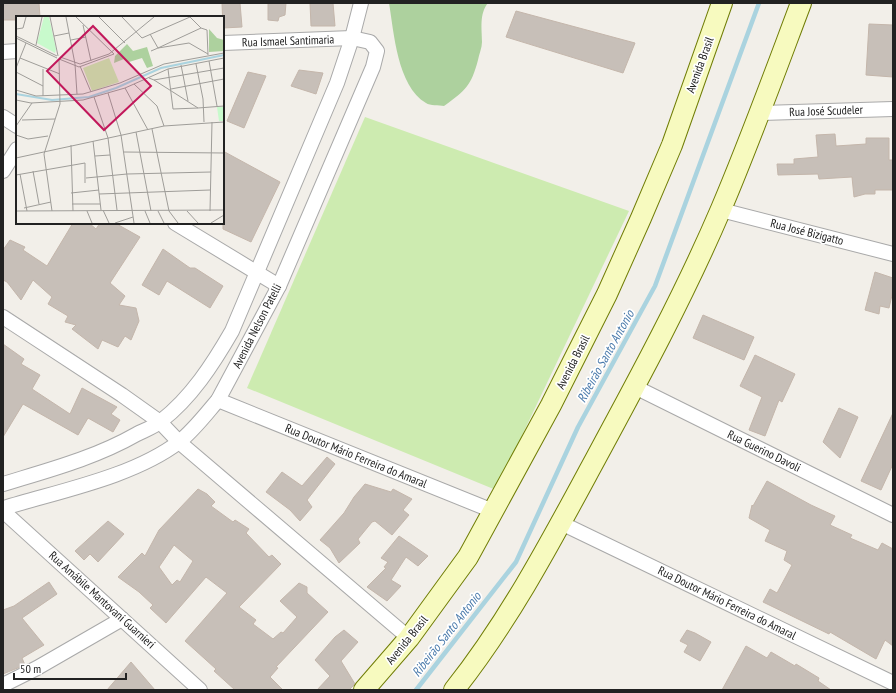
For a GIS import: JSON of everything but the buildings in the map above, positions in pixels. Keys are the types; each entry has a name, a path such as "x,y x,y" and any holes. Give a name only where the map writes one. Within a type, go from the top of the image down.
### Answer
{"main road":[{"name":"Avenida Brasil","path":"364,690 409,638 451,582 494,511 551,405 607,294 672,145 722,3"},
{"path":"454,690 499,629 561,523 635,387 721,210 801,3"}],"street":[{"name":"Avenida Nelson Patelli","path":"3,484 117,446 160,422 198,384 232,331 326,109 352,38 361,3"},
{"name":"Avenida Nelson Patelli","path":"3,507 140,466 179,442 193,430 218,400 246,351 278,286 376,57 377,52 372,44 366,40 352,38"},
{"name":"Rua Ismael Santimaria","path":"224,43 352,38"},
{"path":"3,52 16,51"},
{"name":"Rua José Scudeler","path":"759,113 893,109"},
{"path":"3,117 16,125"},
{"path":"3,171 16,151"},
{"name":"Rua José Bizigatto","path":"721,210 893,254"},
{"path":"177,224 278,286"},
{"path":"3,317 69,359 160,422 179,442 409,638"},
{"name":"Rua Guerino Davoli","path":"635,387 893,515"},
{"name":"Rua Doutor Mário Ferreira do Amaral","path":"218,400 494,511"},
{"name":"Rua Amábile Mantovani Guarnieri","path":"3,507 200,690"},
{"name":"Rua Doutor Mário Ferreira do Amaral","path":"561,523 893,683"},
{"path":"3,685 37,668 122,619"}],"green space":[{"path":"389,3 488,3 483,12 482,46 473,76 467,87 458,96 444,106 426,103 416,95 409,84 398,58"},
{"path":"365,117 629,211 496,490 247,388"}],"waterway":[{"name":"Ribeirão Santo Antonio","path":"416,690 516,562 578,427 655,286 759,3"}]}
